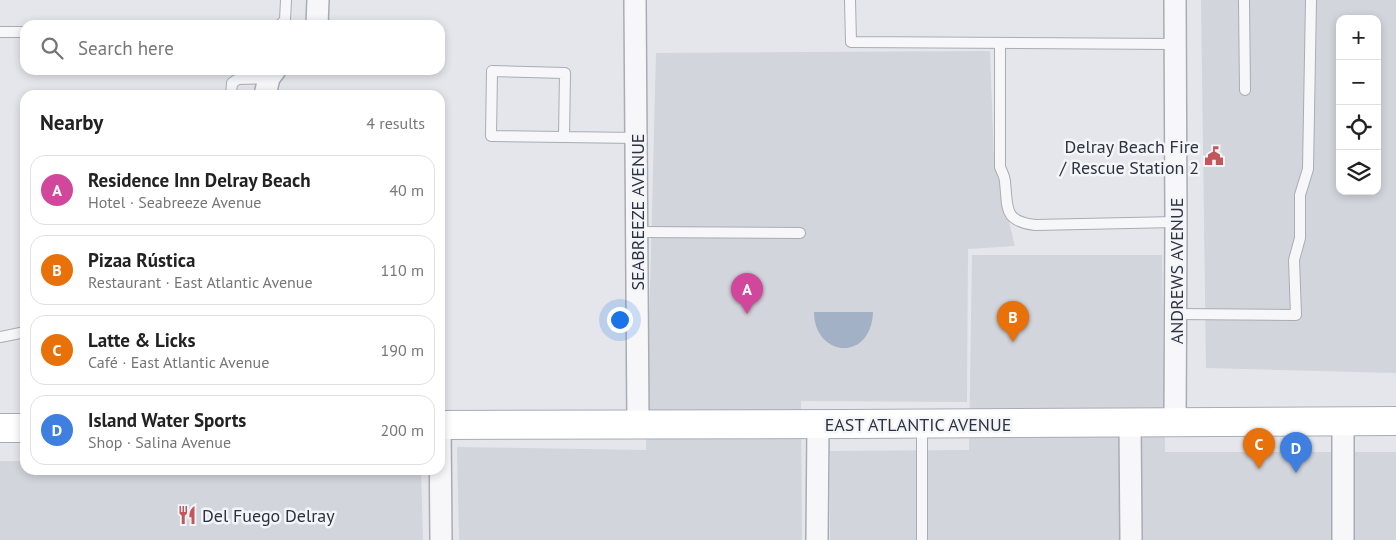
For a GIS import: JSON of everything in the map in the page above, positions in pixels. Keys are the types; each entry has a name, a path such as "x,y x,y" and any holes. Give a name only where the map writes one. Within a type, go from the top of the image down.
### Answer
{"main road":[{"name":"EAST ATLANTIC AVENUE","path":"445,425 1396,421"},
{"path":"0,428 20,428"}],"street":[{"path":"317,20 318,0"},
{"name":"SEABREEZE AVENUE","path":"635,0 638,425"},
{"name":"ANDREWS AVENUE","path":"1174,0 1175,422"},
{"path":"1343,421 1343,540"},
{"path":"1130,422 1131,540"},
{"path":"818,424 818,540"},
{"path":"440,475 441,540"}],"lane":[{"path":"285,20 286,0"},
{"path":"850,0 851,42 1175,44"},
{"path":"1244,0 1245,90"},
{"path":"1176,314 1296,316 1294,260 1300,238 1300,195 1308,169 1311,0"},
{"path":"0,32 20,32"},
{"path":"1000,43 1000,167 1005,180 1006,204 1015,220 1035,225 1176,222"},
{"path":"564,137 565,72 492,71 491,136 636,138"},
{"path":"231,90 232,83 238,79 270,81"},
{"path":"637,232 800,233"},
{"path":"0,337 20,333"},
{"path":"922,424 922,540"}],"shaded area":[{"path":"1201,0 1396,0 1396,373 1206,368"},
{"path":"990,51 994,162 1015,246 968,249 967,402 801,401 802,540 459,540 457,447 646,450 656,53"},
{"path":"972,255 1162,255 1165,452 1396,452 1396,540 830,540 830,451 969,450"},
{"path":"0,461 20,461 20,475 421,475 423,540 0,540"}],"water":[{"path":"814,312 873,312 870,328 863,340 853,346 843,348 832,345 823,338 816,327"}],"place":[{"name":"Delray Beach Fire / Rescue Station 2","path":"1214,156"},
{"name":"Residence Inn Delray Beach","path":"747,314"},
{"name":"Pizaa Rústica","path":"1013,342"},
{"name":"Latte & Licks","path":"1259,469"},
{"name":"Island Water Sports","path":"1296,473"},
{"name":"Del Fuego Delray","path":"187,515"}]}
